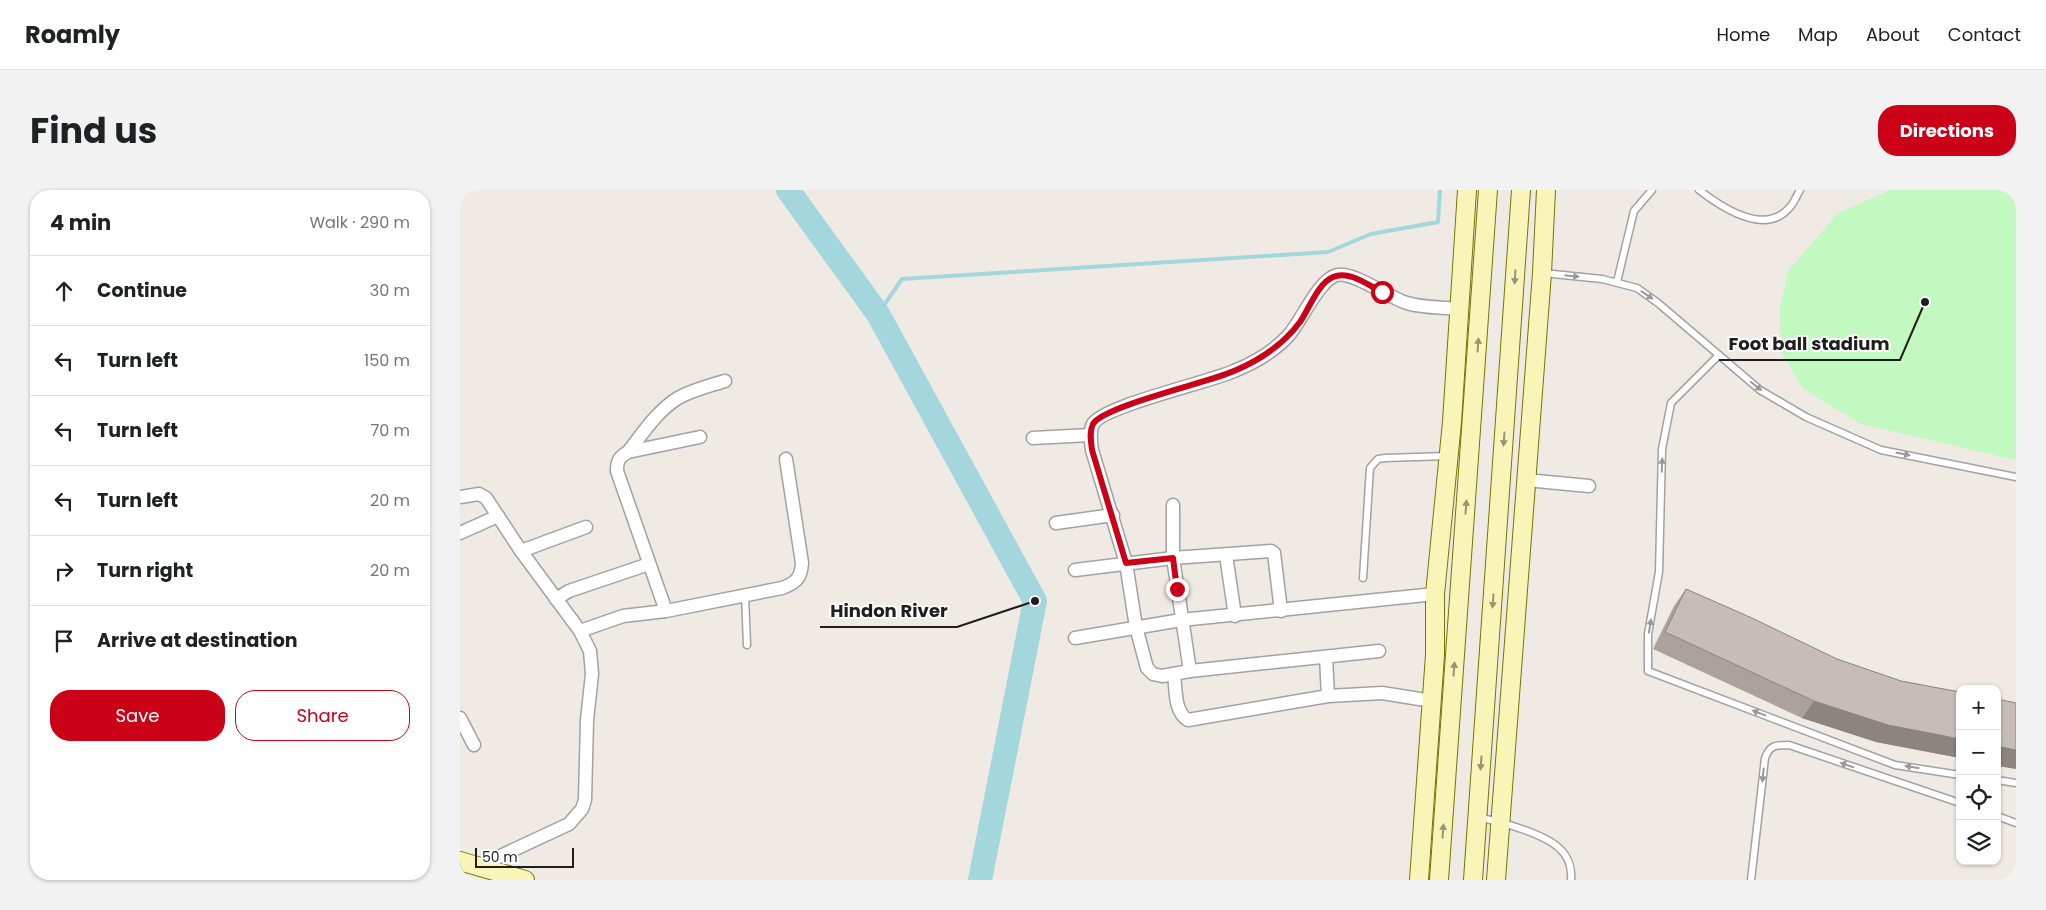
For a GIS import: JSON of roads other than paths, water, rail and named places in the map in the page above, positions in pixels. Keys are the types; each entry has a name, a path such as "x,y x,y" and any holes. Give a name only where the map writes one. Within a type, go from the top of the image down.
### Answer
{"street":[{"path":"1419,880 1435,655 1435,594 1448,456 1467,191"},
{"path":"1473,880 1521,192"},
{"path":"1439,880 1488,193"},
{"path":"1496,880 1542,273 1545,195"},
{"path":"1379,651 1190,671 1162,676 1153,674 1147,668 1136,627 1126,563 1092,450 1090,435 1093,423 1102,416 1163,393 1233,372 1274,349 1300,322 1324,284 1336,275 1349,276 1406,303 1459,309"},
{"path":"1509,368 1534,371"},
{"path":"628,452 654,419 668,405 688,393 725,381"},
{"path":"1033,438 1090,435"},
{"path":"666,611 616,464 620,456 628,452 700,437"},
{"path":"580,631 623,616 666,611 791,585 802,573 802,564 786,459"},
{"path":"1526,480 1590,486"},
{"path":"460,497 479,494 486,498 521,551 580,631 590,651 592,664 586,720 585,800 582,808 569,824 478,866"},
{"path":"1173,505 1173,558 1190,671"},
{"path":"1056,523 1113,515"},
{"path":"460,533 498,516"},
{"path":"521,551 586,527"},
{"path":"1075,570 1173,558 1270,551 1274,552 1281,611"},
{"path":"1226,555 1235,616"},
{"path":"556,599 569,591 650,564"},
{"path":"1075,638 1181,620 1235,616 1435,594"},
{"path":"1326,657 1328,696"},
{"path":"1174,674 1178,710 1188,720 1328,696 1382,693 1432,701"},
{"path":"460,718 474,745"},
{"path":"460,861 524,880"}],"lane":[{"path":"1617,282 1634,211 1652,190"},
{"path":"1699,190 1730,211 1743,217 1760,219 1778,216 1790,207 1800,190"},
{"path":"1542,273 1602,278 1637,288 1658,303 1768,395 1806,417 1881,450 2016,477"},
{"path":"1719,355 1671,403 1662,449 1659,572 1648,634 1648,671 1895,765 1956,774"},
{"path":"1362,578 1370,468 1373,463 1385,458 1448,456"},
{"path":"745,596 746,645"},
{"path":"1751,880 1765,758 1768,749 1775,744 1789,745 1956,802"},
{"path":"2001,781 2016,783"},
{"path":"2001,817 2016,823"},
{"path":"1477,818 1500,821 1553,843 1560,849 1569,864 1571,880"}],"waterway":[{"path":"788,190 878,314 1035,601 980,880"},
{"path":"878,314 902,279 1328,252 1371,234 1438,222 1440,190"}],"place":[{"name":"Foot ball stadium","path":"1925,302"},
{"name":"Hindon River","path":"1035,601"}]}
